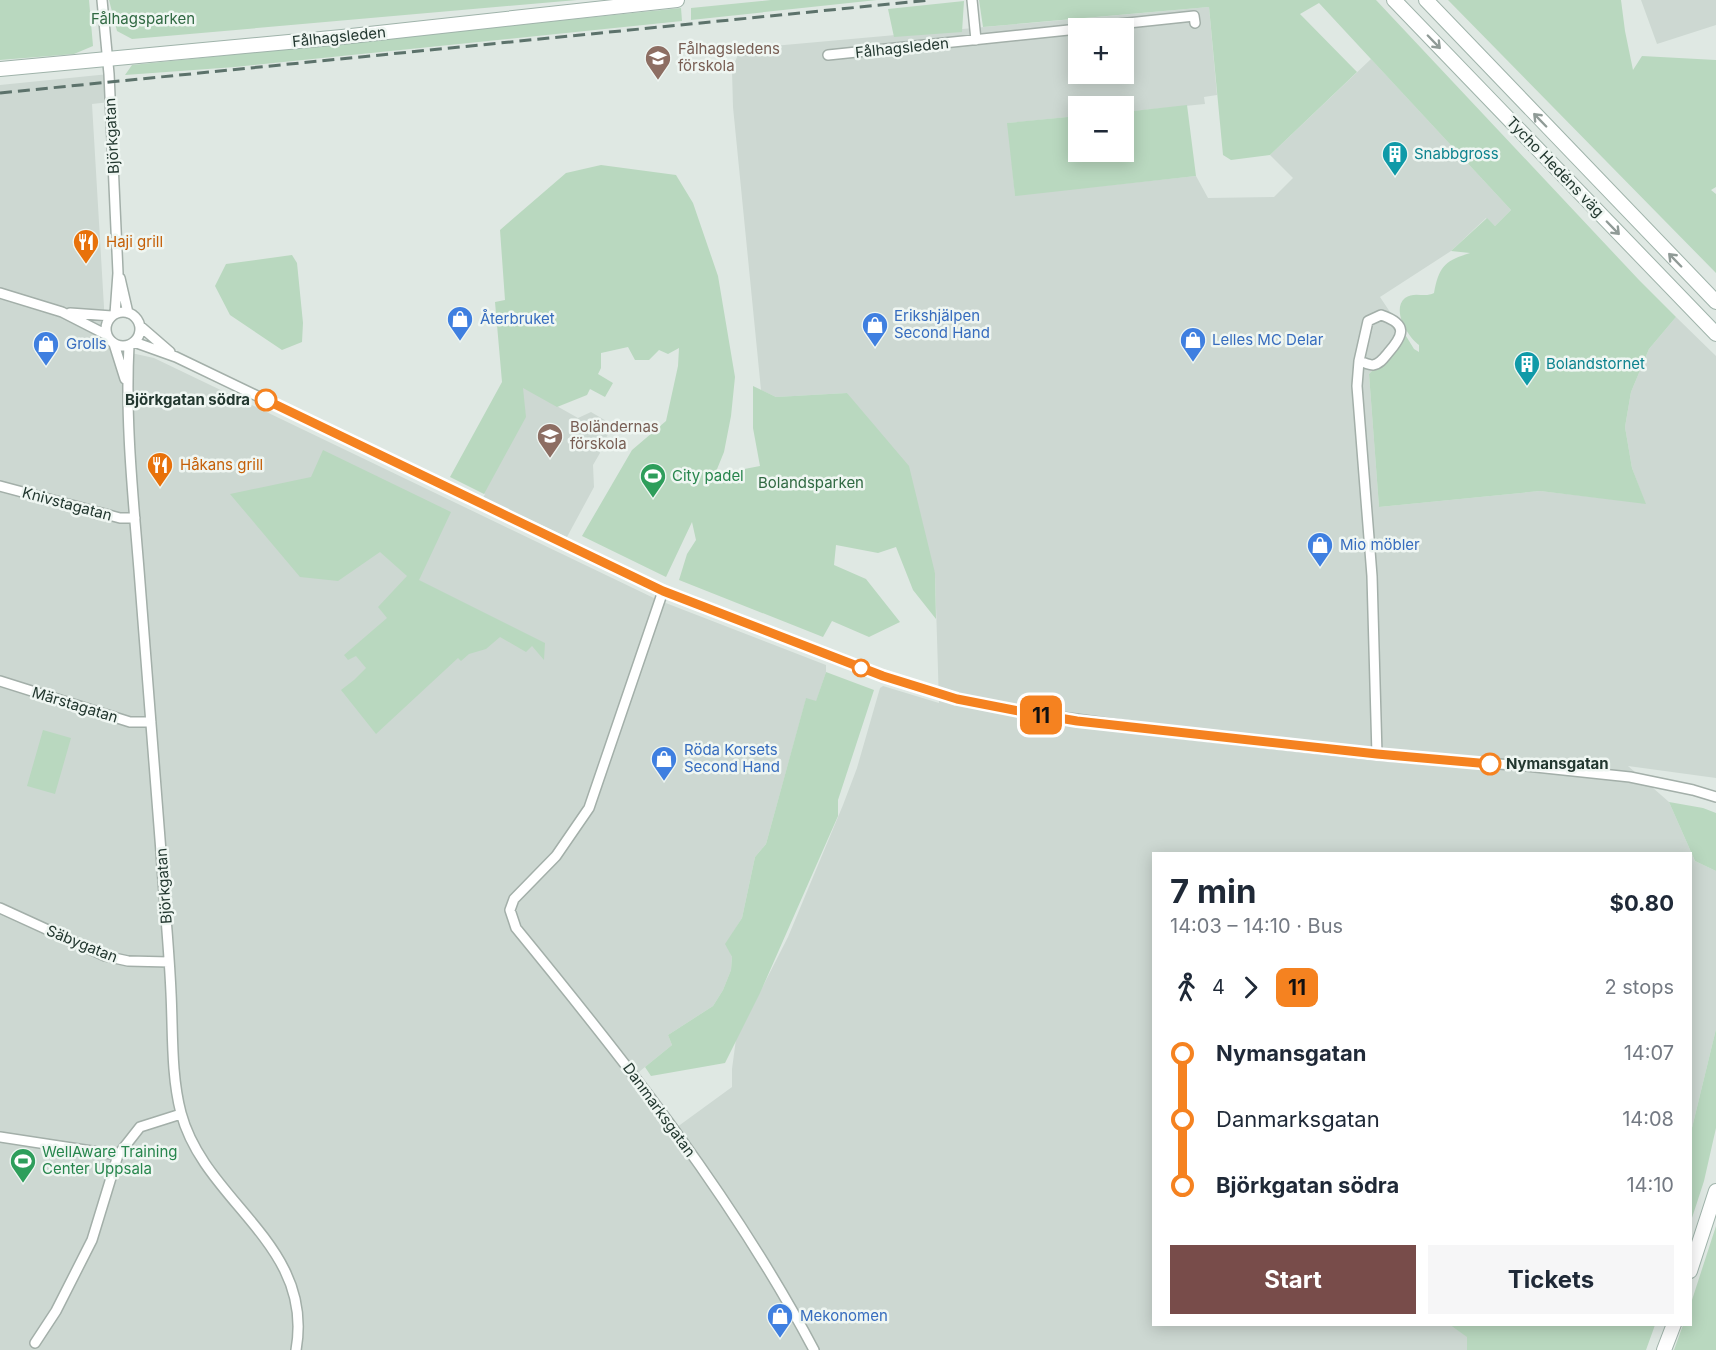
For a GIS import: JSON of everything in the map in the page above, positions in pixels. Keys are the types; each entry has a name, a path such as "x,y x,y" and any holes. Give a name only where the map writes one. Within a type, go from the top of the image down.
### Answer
{"main road":[{"name":"Fålhagsleden","path":"0,69 342,37 676,0"},
{"name":"Tycho Hedéns väg","path":"1394,0 1716,334"},
{"name":"Tycho Hedéns väg","path":"1426,0 1716,302"},
{"path":"1692,1265 1716,1191"},
{"path":"1664,1350 1673,1326"}],"street":[{"name":"Björkgatan","path":"102,0 118,273 114,315"},
{"path":"972,0 976,40"},
{"name":"Fålhagsleden","path":"1134,23 1194,16 1195,23"},
{"name":"Fålhagsleden","path":"828,55 1068,30"},
{"name":"Björkgatan","path":"118,273 128,313"},
{"path":"0,293 62,312 107,335 114,344 121,346 132,344 176,357 663,591 883,676 957,699 1077,721 1377,754 1630,777 1716,797"},
{"path":"62,312 114,315 128,313 176,357"},
{"path":"107,335 106,328 114,315"},
{"path":"1359,361 1371,365 1380,363 1397,343 1401,336 1401,329 1393,319 1382,315 1368,321 1359,361 1357,386 1372,576 1377,754"},
{"path":"132,344 140,332 140,326"},
{"name":"Björkgatan","path":"114,344 127,387"},
{"name":"Björkgatan","path":"132,344 127,387 176,1085 182,1114 197,1151 261,1231 288,1275 298,1312 296,1350"},
{"name":"Knivstagatan","path":"0,486 120,518 135,518"},
{"name":"Danmarksgatan","path":"663,591 589,808 556,856 514,899 510,910 516,928 610,1044 721,1196 761,1257 814,1350"},
{"name":"Märstagatan","path":"0,681 130,722 151,722"},
{"path":"1693,790 1716,791"},
{"name":"Säbygatan","path":"0,908 105,956 128,962 169,962"},
{"path":"35,1342 56,1311 92,1240 118,1155 140,1127 182,1114"},
{"path":"0,1137 118,1155"}],"shaded area":[{"path":"1641,0 1716,0 1716,25 1657,44"},
{"path":"1209,7 1217,95 1204,97 1205,104 1134,111 1134,96 1068,96 1068,117 1008,123 1015,195 1196,176 1208,198 1274,197 1293,178 1270,155 1371,59 1511,210 1495,226 1486,218 1451,251 1380,297 1406,336 1369,374 1379,507 1540,491 1645,503 1632,468 1625,427 1631,392 1649,349 1676,317 1716,356 1716,778 1628,766 1669,802 1691,852 1152,852 1152,1326 1452,1326 1468,1337 1467,1350 0,1350 0,85 109,74 110,102 92,104 104,307 104,347 154,358 658,600 826,665 826,672 816,702 806,699 766,844 755,857 742,918 726,944 732,957 731,970 723,990 713,1006 668,1035 672,1045 634,1076 673,1130 732,1087 736,1039 788,937 843,805 857,768 880,688 883,686 939,703 935,573 847,393 776,397 761,390 733,107 732,70 740,49 1068,20 1068,84 1134,84 1134,18 1086,18"},
{"name":"Boländernas förskola","path":"523,387 578,418 591,412 613,425 593,465 594,487 567,537 483,498 485,494 481,492"},
{"path":"1692,854 1695,861 1716,871 1716,1029 1692,1128"}],"green space":[{"path":"0,0 89,0 93,46 74,54 0,60"},
{"name":"Fålhagsparken","path":"109,0 577,0 132,39 117,31"},
{"path":"771,0 877,0 691,20 691,8"},
{"path":"979,0 1376,0 1676,317 1649,349 1631,392 1625,427 1632,468 1646,504 1540,491 1379,507 1369,374 1406,336 1414,349 1419,352 1419,345 1406,330 1400,316 1401,303 1408,296 1434,293 1438,277 1444,266 1470,253 1451,251 1487,218 1495,226 1511,210 1319,3 1300,14 1357,72 1270,155 1231,160 1223,155 1209,7 983,27"},
{"path":"1448,0 1621,0 1633,70 1642,56 1716,60 1716,187 1711,190 1716,194 1716,273"},
{"path":"964,1 962,32 894,37 888,9"},
{"path":"681,8 682,21 235,67 125,75 132,65"},
{"path":"1187,105 1196,176 1015,196 1007,123 1068,117 1068,162 1134,162 1134,111"},
{"name":"Bolandsparken","path":"601,165 676,175 693,203 718,276 735,377 724,452 713,479 734,471 760,466 753,428 753,386 776,397 847,393 909,466 935,573 936,619 913,590 896,547 878,553 836,545 834,565 866,579 900,622 869,637 832,621 823,637 679,580 687,554 696,540 692,522 666,577 582,536 632,450 666,421 678,366 679,348 668,354 659,350 649,360 635,360 628,347 601,353 601,368 598,374 613,383 605,397 590,389 587,395 557,407 523,388 526,417 484,494 450,477 502,382 495,302 505,300 500,230 566,173"},
{"path":"292,255 297,263 303,323 302,342 282,350 230,315 215,286 226,264"},
{"path":"323,450 451,512 419,580 545,643 544,660 532,646 526,652 500,637 486,649 469,654 461,661 458,658 376,734 341,690 366,668 356,656 348,660 344,655 387,618 378,607 407,576 380,552 338,581 300,577 230,494 311,477"},
{"path":"826,672 874,690 838,800 838,816 760,993 725,1063 651,1076 645,1067 672,1045 668,1035 713,1006 723,990 731,970 732,957 725,944 742,918 755,857 766,844 806,698 816,701"},
{"path":"43,730 71,738 55,794 27,786"},
{"path":"1669,802 1703,808 1716,813 1716,871 1695,861"},
{"path":"1716,1029 1716,1128 1704,1181 1692,1218 1692,1128"},
{"path":"1716,1226 1716,1350 1674,1350 1683,1326 1692,1326 1692,1300"},
{"path":"1451,1326 1655,1326 1646,1350 1467,1350 1467,1337"}],"railway":[{"path":"0,93 930,0"}],"bus line":[{"name":"11","path":"266,400 663,591 831,657 957,699 1077,721 1490,764"}],"place":[{"name":"Fålhagsledens förskola","path":"658,81"},
{"name":"Snabbgross","path":"1395,177"},
{"name":"Haji grill","path":"86,265"},
{"name":"Återbruket","path":"460,342"},
{"name":"Erikshjälpen Second Hand","path":"875,348"},
{"name":"Lelles MC Delar","path":"1193,363"},
{"name":"Grolls","path":"46,367"},
{"name":"Bolandstornet","path":"1527,387"},
{"name":"Björkgatan södra","path":"266,400"},
{"name":"Boländernas förskola","path":"550,459"},
{"name":"Håkans grill","path":"160,488"},
{"name":"City padel","path":"653,499"},
{"name":"Mio möbler","path":"1320,568"},
{"name":"Nymansgatan","path":"1490,764"},
{"name":"Röda Korsets Second Hand","path":"664,782"},
{"name":"WellAware Training Center Uppsala","path":"23,1184"},
{"name":"Mekonomen","path":"780,1339"}]}
